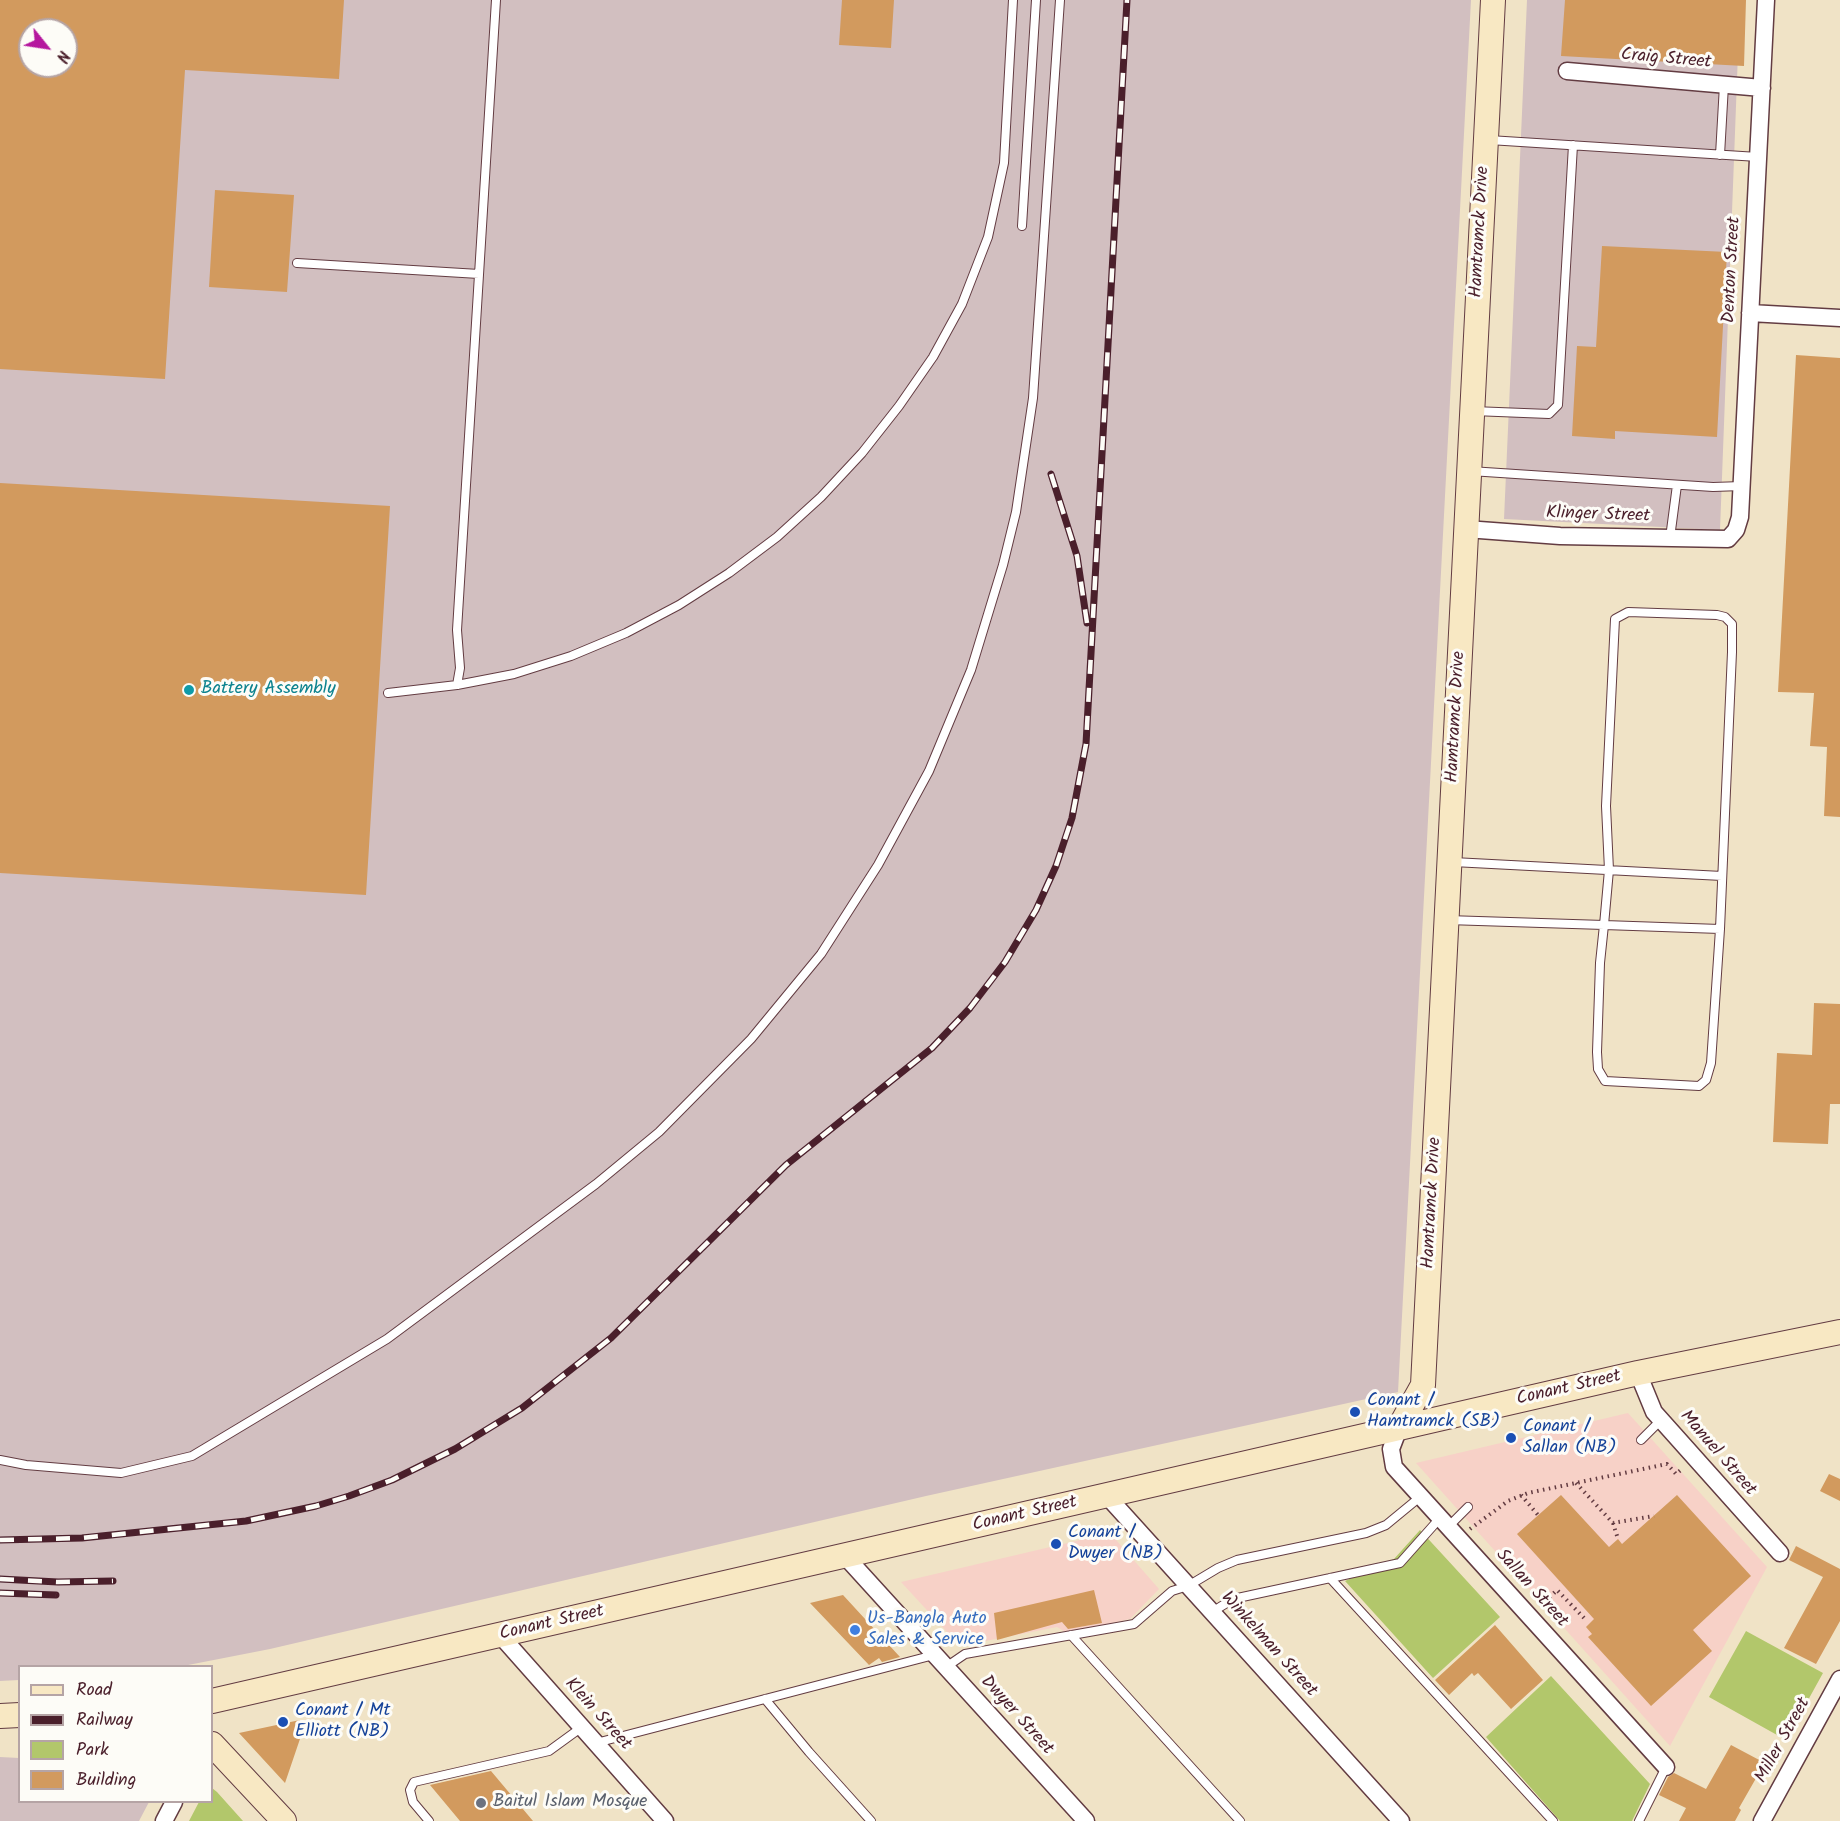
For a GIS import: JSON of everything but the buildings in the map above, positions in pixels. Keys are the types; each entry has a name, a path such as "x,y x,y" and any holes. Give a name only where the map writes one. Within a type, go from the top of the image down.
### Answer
{"main road":[{"name":"Hamtramck Drive","path":"1399,1428 1423,1385 1493,0"},
{"name":"Conant Street","path":"213,1701 1638,1373 1840,1332"},
{"path":"0,1716 18,1715"},
{"path":"213,1745 284,1821"}],"street":[{"name":"Denton Street","path":"1728,539 1736,530 1740,517 1766,0"},
{"name":"Craig Street","path":"1567,71 1762,88"},
{"path":"1750,313 1840,318"},
{"name":"Klinger Street","path":"1466,529 1560,536 1728,539"},
{"name":"Manuel Street","path":"1638,1373 1654,1412 1780,1553"},
{"name":"Sallan Street","path":"1399,1428 1391,1449 1394,1467 1666,1767"},
{"name":"Winkelman Street","path":"1107,1496 1401,1821"},
{"name":"Dwyer Street","path":"845,1556 1086,1821"},
{"name":"Klein Street","path":"500,1635 665,1821"},
{"name":"Miller Street","path":"1762,1821 1840,1679"},
{"path":"164,1821 173,1803"}],"lane":[{"path":"457,685 460,668 457,630 496,0"},
{"path":"388,693 457,685 514,675 571,656 626,633 679,605 729,573 777,537 821,497 862,453 899,406 933,357 962,304 987,237 1004,163 1013,0"},
{"path":"1022,226 1036,0"},
{"path":"0,1460 26,1466 121,1473 192,1456 387,1340 596,1184 659,1132 752,1039 820,954 878,865 929,771 971,670 1003,565 1016,512 1033,398 1060,0"},
{"path":"1720,155 1724,85"},
{"path":"1486,140 1758,157"},
{"path":"1472,411 1549,414 1558,405 1573,145"},
{"path":"297,263 479,274"},
{"path":"1469,471 1677,485 1742,486"},
{"path":"1670,538 1677,485"},
{"path":"1628,612 1725,617 1732,624 1720,929 1711,1063 1706,1080 1699,1086 1616,1084 1605,1081 1598,1069 1599,963 1608,870 1606,806 1615,619 1628,612"},
{"path":"1450,861 1722,876"},
{"path":"1447,920 1720,929"},
{"path":"1641,1440 1661,1420"},
{"path":"596,1743 765,1699 965,1654 1134,1624 1172,1591 1188,1586 1218,1568 1237,1560 1366,1533 1386,1525 1420,1497"},
{"path":"1212,1612 1233,1599 1400,1563 1444,1523 1468,1507"},
{"path":"1330,1578 1552,1821"},
{"path":"1071,1635 1240,1821"},
{"path":"765,1699 808,1752 871,1821"},
{"path":"429,1821 413,1802 410,1790 414,1782 430,1776 549,1751 582,1727"},
{"path":"1639,1821 1666,1767"}],"path":[{"path":"1469,1530 1488,1514 1521,1495 1667,1464 1676,1474 1682,1468"},
{"path":"1576,1483 1613,1523 1618,1539"},
{"path":"1521,1495 1538,1515"},
{"path":"1613,1523 1654,1516"},
{"path":"1540,1607 1557,1590 1585,1619"}],"shaded area":[{"path":"0,0 1471,0 1398,1392 926,1496 270,1649 188,1665 18,1665 18,1680 0,1681"},
{"path":"1527,0 1740,0 1720,530 1504,519"},
{"path":"1628,1413 1767,1567 1670,1746 1416,1463"},
{"path":"1110,1533 1159,1589 1130,1619 1067,1633 1057,1627 960,1646 901,1582"},
{"path":"0,1757 18,1758 18,1803 148,1803 139,1821 0,1821"}],"green space":[{"path":"1420,1530 1500,1617 1433,1678 1345,1581 1394,1559"},
{"path":"1746,1631 1823,1673 1786,1740 1709,1697"},
{"path":"1551,1676 1650,1784 1632,1821 1560,1821 1486,1737"},
{"path":"213,1789 243,1821 189,1821 198,1803 213,1803"}],"railway":[{"path":"0,1540 82,1538 246,1521 316,1506 349,1496 392,1480 455,1449 522,1408 611,1338 786,1165 932,1048 970,1008 1005,962 1036,910 1056,866 1072,818 1086,744 1127,0"},
{"path":"1051,474 1077,556 1087,623"},
{"path":"0,1579 58,1582 113,1581"},
{"path":"0,1593 56,1595"}],"place":[{"name":"Battery Assembly","path":"189,690"},
{"name":"Conant / Hamtramck (SB)","path":"1355,1412"},
{"name":"Conant / Sallan (NB)","path":"1511,1438"},
{"name":"Conant / Dwyer (NB)","path":"1056,1544"},
{"name":"Us-Bangla Auto Sales & Service","path":"855,1630"},
{"name":"Conant / Mt Elliott (NB)","path":"283,1722"},
{"name":"Baitul Islam Mosque","path":"481,1803"}]}
